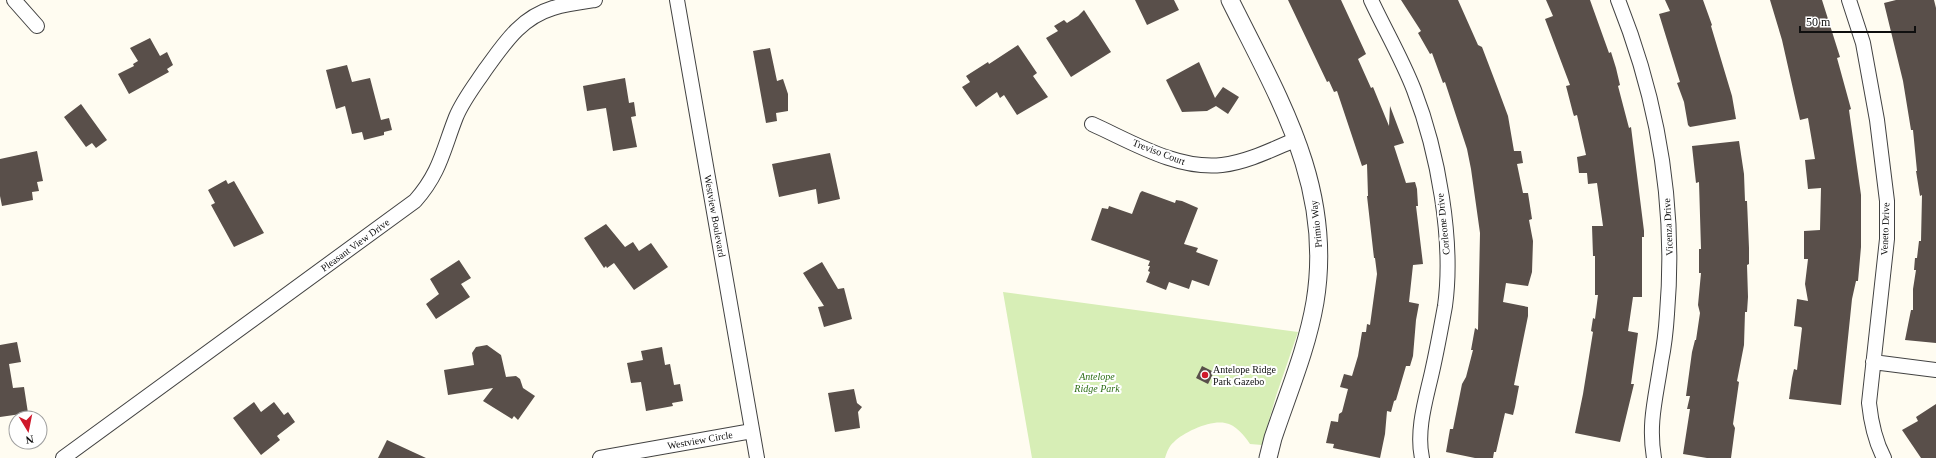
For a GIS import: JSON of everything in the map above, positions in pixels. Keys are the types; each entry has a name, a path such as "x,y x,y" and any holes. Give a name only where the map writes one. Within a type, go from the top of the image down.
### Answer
{"street":[{"path":"14,0 37,26"},
{"name":"Pleasant View Drive","path":"63,458 415,201 436,174 456,116 466,97 509,36 521,24 554,7 595,0"},
{"name":"Westview Boulevard","path":"677,0 757,458"},
{"name":"Primio Way","path":"1230,0 1297,139 1309,174 1316,214 1319,270 1315,302 1308,336 1275,431 1268,458"},
{"name":"Corleone Drive","path":"1371,0 1414,89 1431,143 1441,196 1447,254 1445,304 1424,408 1419,445 1422,458"},
{"name":"Vicenza Drive","path":"1618,0 1645,76 1656,123 1664,170 1668,218 1669,265 1667,314 1662,361 1651,421 1651,441 1654,458"},
{"name":"Veneto Drive","path":"1849,0 1863,43 1877,120 1887,201 1887,239 1869,389 1870,419 1884,458"},
{"name":"Treviso Court","path":"1092,124 1173,160 1192,164 1215,165 1237,162 1297,139"},
{"path":"1872,362 1936,370"},
{"name":"Westview Circle","path":"600,458 752,431"}],"green space":[{"name":"Antelope Ridge Park","path":"1003,292 1298,332 1276,396 1262,445 1250,444 1236,428 1229,424 1212,423 1184,434 1178,438 1167,451 1165,458 1032,458"}],"building":[{"path":"1135,0 1174,0 1179,10 1147,25"},
{"path":"1288,0 1341,0 1366,54 1358,59 1371,88 1373,87 1389,126 1390,106 1404,143 1394,146 1406,183 1415,182 1417,189 1418,206 1416,206 1423,264 1413,265 1409,302 1419,304 1413,356 1410,366 1406,366 1391,412 1387,411 1385,434 1380,458 1333,448 1334,444 1326,443 1331,421 1338,422 1339,414 1342,412 1348,389 1340,387 1344,374 1352,376 1358,356 1362,332 1366,332 1367,324 1370,325 1377,274 1367,196 1367,164 1362,166 1337,91 1334,92 1329,81 1327,82"},
{"path":"1401,0 1458,0 1478,45 1482,47 1498,89 1508,116 1514,151 1521,151 1523,163 1517,164 1523,193 1528,193 1532,219 1529,220 1533,241 1532,272 1528,286 1506,283 1503,302 1528,307 1528,316 1514,385 1519,386 1515,407 1513,415 1505,413 1496,452 1494,452 1493,458 1475,458 1446,452 1450,429 1453,429 1462,384 1466,377 1473,350 1471,350 1475,328 1478,330 1480,233 1467,149 1445,82 1443,83 1432,53 1430,54 1418,33 1421,31"},
{"path":"1546,0 1590,0 1609,53 1611,52 1629,128 1631,127 1644,231 1644,237 1642,237 1642,297 1633,297 1628,331 1638,333 1631,384 1634,384 1620,442 1575,433 1583,394 1593,332 1591,331 1593,318 1595,319 1598,295 1595,295 1595,256 1593,256 1592,226 1603,226 1597,183 1588,184 1587,173 1579,173 1577,157 1586,155 1577,115 1574,116 1566,86 1570,85 1545,19 1553,16"},
{"path":"1665,0 1703,0 1712,25 1711,26 1732,96 1736,119 1690,127 1688,125 1684,102 1677,83 1680,82 1659,14 1670,11"},
{"path":"1770,0 1822,0 1840,57 1837,58 1851,109 1849,110 1861,195 1861,247 1858,281 1856,281 1852,299 1841,405 1789,399 1794,369 1797,370 1802,328 1794,326 1797,299 1808,301 1805,284 1808,259 1804,259 1804,231 1820,230 1821,188 1808,189 1805,160 1815,159 1808,118 1800,120 1782,40"},
{"path":"1896,0 1934,0 1936,8 1936,343 1905,340 1911,310 1913,310 1913,289 1916,270 1914,270 1915,258 1917,258 1919,241 1921,241 1922,195 1920,196 1916,171 1913,130 1911,130 1903,81 1884,3"},
{"path":"1084,10 1111,52 1071,77 1046,38 1058,31 1054,26 1064,20 1067,23"},
{"path":"150,38 160,56 167,52 173,65 167,69 169,72 129,94 118,74 134,66 133,64 138,61 130,48"},
{"path":"1018,45 1037,73 1033,76 1048,97 1017,115 1004,95 1000,98 997,92 976,107 962,87 970,82 966,76 988,62 989,64"},
{"path":"770,48 777,81 783,79 788,94 788,111 776,113 777,121 766,123 753,51"},
{"path":"1199,62 1215,98 1223,87 1239,97 1228,114 1216,106 1207,111 1182,112 1166,80"},
{"path":"347,65 352,82 370,78 381,120 389,118 392,130 384,132 384,135 364,140 362,132 352,134 345,106 336,109 326,70"},
{"path":"625,78 629,103 634,102 636,116 631,117 637,147 613,151 606,108 587,111 583,86"},
{"path":"81,104 107,140 96,148 92,143 86,147 64,117"},
{"path":"1739,141 1744,174 1745,201 1747,201 1749,248 1749,264 1747,265 1748,297 1747,312 1745,312 1744,345 1737,381 1739,382 1733,424 1735,428 1731,458 1707,458 1683,454 1690,409 1687,409 1690,396 1686,396 1692,352 1696,340 1700,313 1698,305 1701,273 1699,273 1699,249 1701,249 1699,182 1696,183 1692,146"},
{"path":"37,151 43,181 37,182 39,191 32,192 33,200 2,206 0,196 0,159"},
{"path":"830,153 840,199 818,204 816,189 779,197 772,164"},
{"path":"226,180 228,184 234,181 264,233 234,247 211,205 215,203 208,190"},
{"path":"1142,191 1175,203 1176,200 1182,201 1198,208 1184,244 1198,248 1196,252 1218,260 1209,286 1192,280 1189,289 1169,282 1166,290 1146,282 1150,272 1148,271 1150,266 1148,266 1150,261 1091,240 1102,208 1108,209 1109,206 1132,214"},
{"path":"606,224 625,247 633,242 639,251 651,243 668,267 634,290 614,263 607,268 606,266 604,268 584,238"},
{"path":"459,260 471,278 461,284 470,297 436,319 426,304 439,294 430,279"},
{"path":"822,262 838,289 844,288 852,319 824,327 818,307 824,306 803,273"},
{"path":"17,342 21,362 9,364 13,388 24,387 28,410 8,410 8,416 0,417 0,345"},
{"path":"487,345 501,355 506,377 516,376 520,379 523,388 535,396 518,420 514,416 512,419 483,401 493,388 448,395 444,370 474,365 472,353 476,347"},
{"path":"662,347 665,365 670,364 674,385 680,384 683,401 672,403 673,406 646,411 641,382 631,383 627,363 643,360 641,351"},
{"name":"Antelope Ridge Park Gazebo","path":"1202,366 1214,372 1208,384 1196,378"},
{"path":"854,389 857,403 862,407 858,412 860,428 835,432 828,393"},
{"path":"254,402 261,412 274,402 284,415 288,412 295,422 277,436 280,440 261,455 233,418"},
{"path":"1936,404 1936,458 1921,458 1902,430 1918,421 1916,417"},
{"path":"387,440 426,458 378,458"}],"place":[{"name":"Antelope Ridge Park Gazebo","path":"1205,375"}]}
